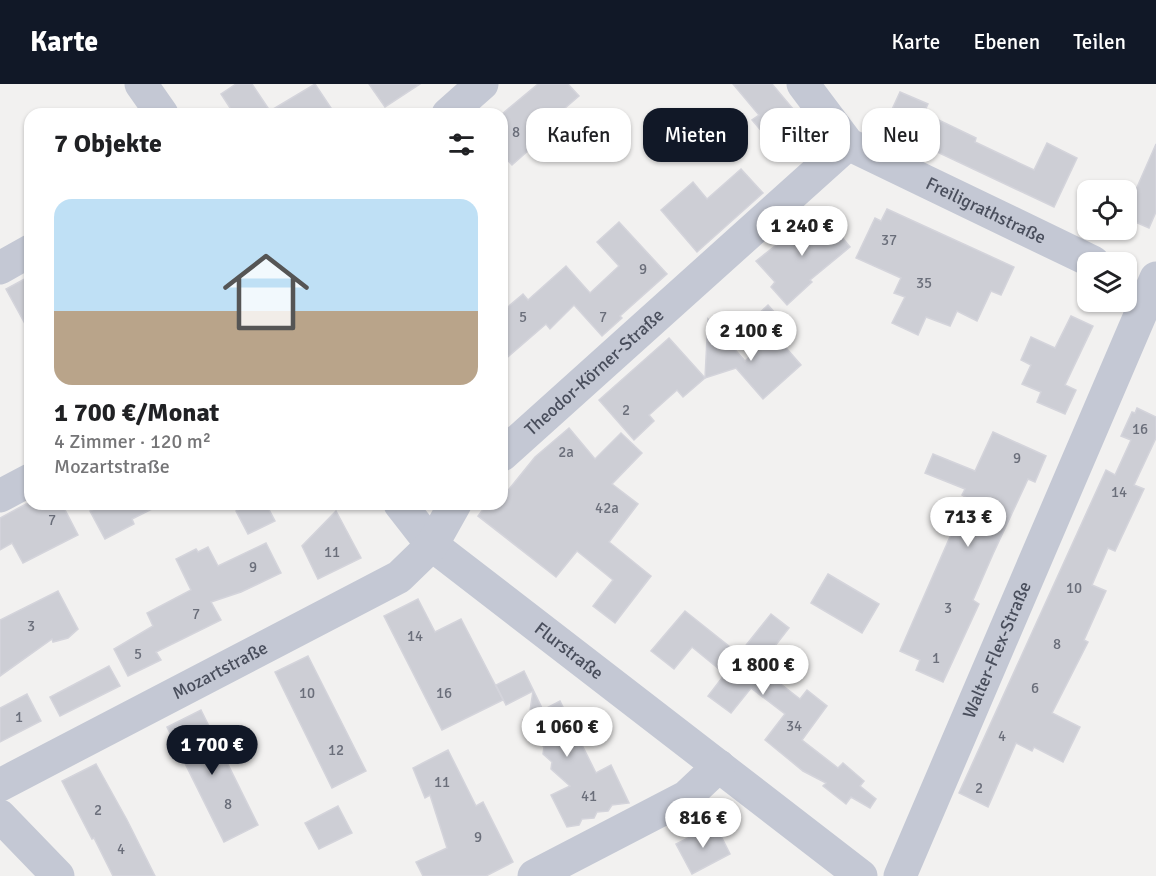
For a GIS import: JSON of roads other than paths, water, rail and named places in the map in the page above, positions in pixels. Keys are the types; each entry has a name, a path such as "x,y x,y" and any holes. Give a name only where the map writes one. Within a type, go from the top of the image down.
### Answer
{"street":[{"path":"141,84 158,108"},
{"path":"455,108 482,84"},
{"name":"Freiligrathstraße","path":"803,84 821,108"},
{"name":"Freiligrathstraße","path":"850,145 1077,254"},
{"name":"Theodor-Körner-Straße","path":"508,450 828,162"},
{"path":"0,268 24,254"},
{"name":"Walter-Flex-Straße","path":"900,876 1147,285"},
{"path":"0,496 24,483"},
{"name":"Flurstraße","path":"405,510 432,545 861,876"},
{"path":"432,545 452,510"},
{"name":"Mozartstraße","path":"0,785 399,578 432,545"},
{"path":"534,876 686,797 719,766"},
{"path":"0,816 58,876"}]}
